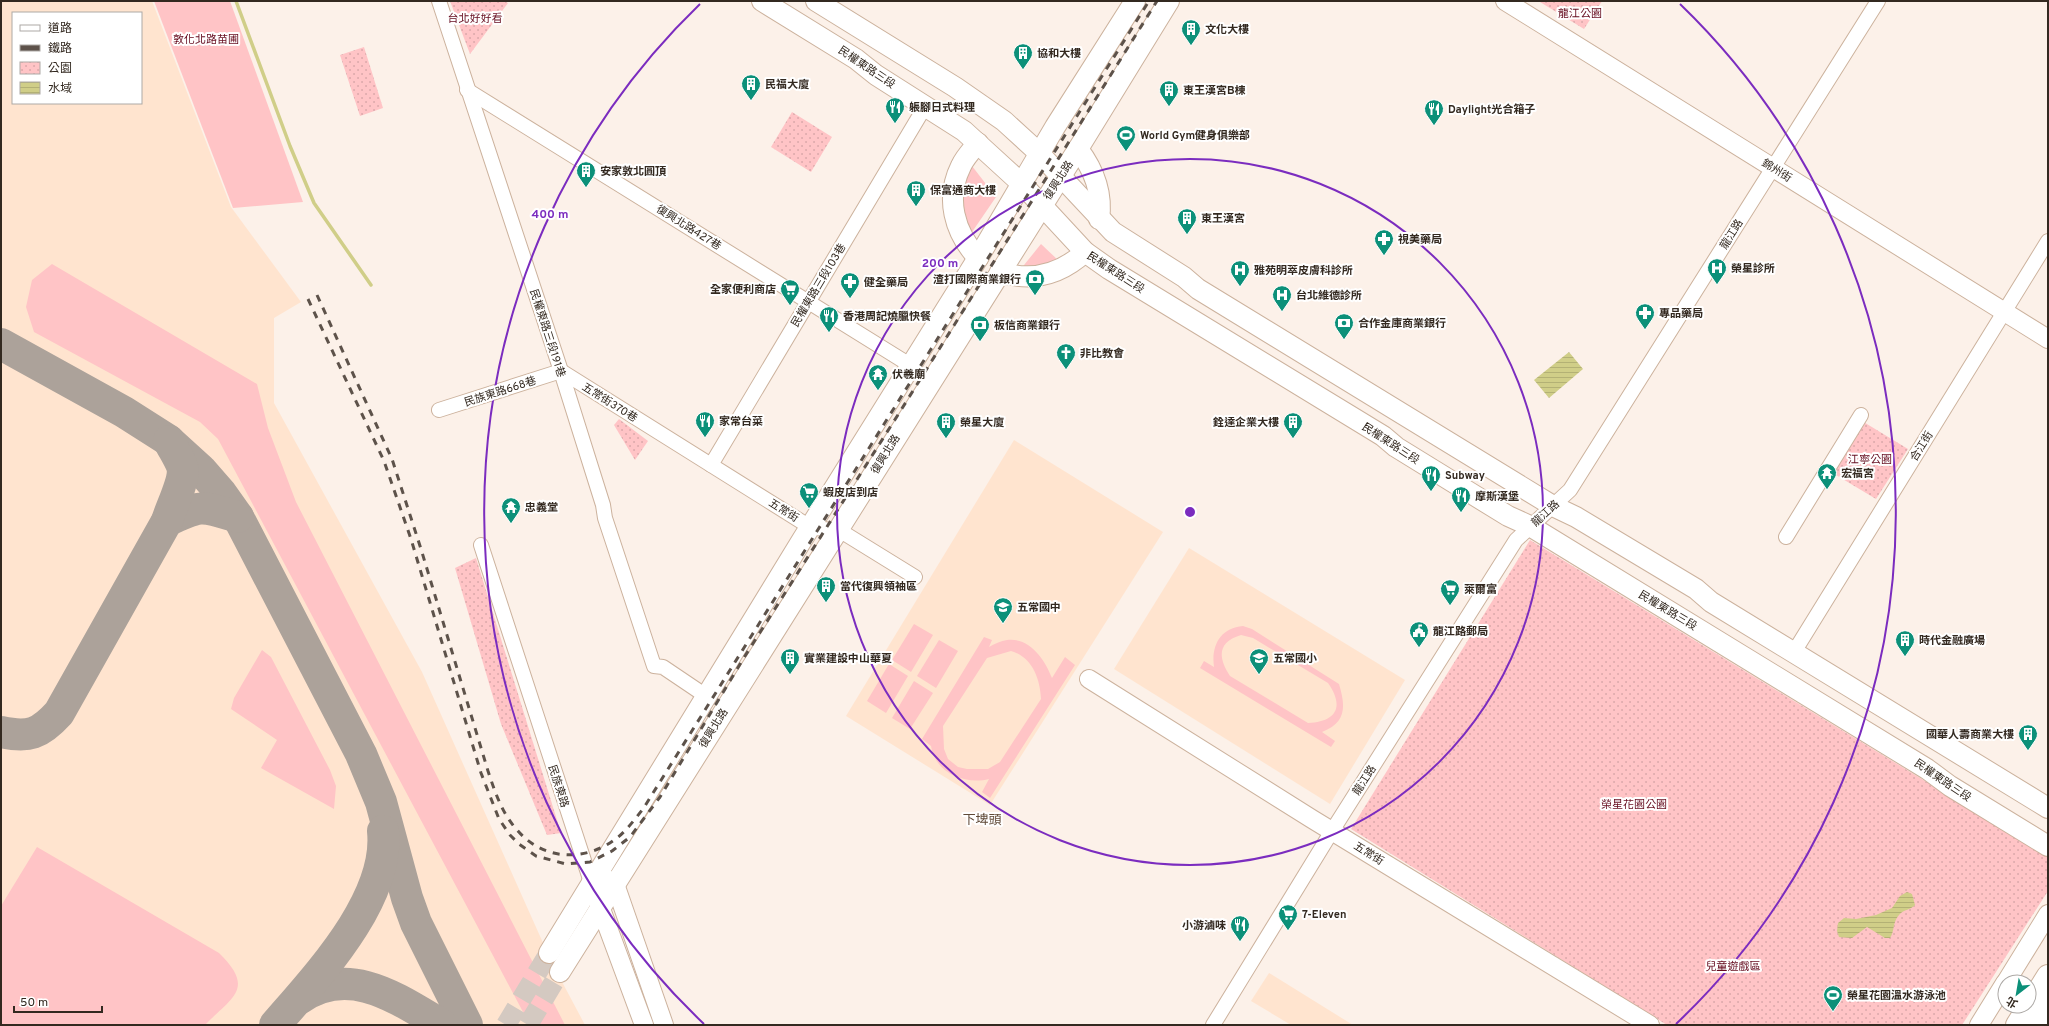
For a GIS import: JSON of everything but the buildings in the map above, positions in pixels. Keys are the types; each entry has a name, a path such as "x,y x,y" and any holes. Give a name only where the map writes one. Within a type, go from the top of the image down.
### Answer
{"highway":[{"path":"2037,993 2048,976"},
{"path":"2036,1025 2048,1005"},
{"path":"2017,1025 2024,1014"}],"main road":[{"name":"民權東路三段","path":"762,1 926,105 964,131 1022,184 1085,252 1109,269 1382,436 1409,456 1508,516 1530,526 1927,769 1950,786 2048,846"},
{"path":"816,1 981,104 1040,153 1099,219 1113,232 1184,277 1198,289 1553,506 1596,528 1696,589 1711,602 2048,808"},
{"name":"復興北路","path":"549,953 810,526 978,258 1040,153 1135,1"},
{"name":"復興北路","path":"560,972 600,906 1078,149 1169,1"},
{"path":"978,143 962,164 954,185 953,196 955,219 958,230 969,249 978,258"},
{"path":"1078,149 1087,160 1098,185 1100,198 1099,219"},
{"path":"1000,272 1024,277 1049,274 1071,264 1085,252"}],"street":[{"name":"民權東路三段191巷","path":"439,1 467,90 561,371 603,505 604,518 654,666 663,667 706,696"},
{"name":"錦州街","path":"1505,1 2048,338"},
{"name":"龍江路","path":"1213,1025 1291,901 1332,831 1516,540 1553,506 1573,485 1878,1"},
{"name":"復興北路427巷","path":"467,90 910,365"},
{"name":"民權東路三段103巷","path":"711,465 926,105"},
{"name":"合江街","path":"1794,652 2048,241"},
{"name":"民族東路668巷","path":"439,410 561,371"},
{"name":"五常街370巷","path":"561,371 658,432"},
{"path":"1786,537 1861,415"},
{"name":"五常街","path":"658,432 810,526 837,531 915,577"},
{"name":"民族東路","path":"481,545 594,878 600,906 644,1025"},
{"name":"五常街","path":"1089,679 1332,831 1650,1025"},
{"path":"594,878 615,884 664,1025"},
{"path":"2010,974 2048,914"},
{"path":"1979,1025 1997,995"}],"shaded area":[{"path":"1,1 152,1 231,207 301,302 274,318 274,403 422,672 552,963 585,1025 1,1025"},
{"name":"五常國中","path":"1014,440 1163,532 990,805 846,716"},
{"name":"五常國小","path":"1189,548 1405,680 1330,804 1114,669"},
{"path":"1269,973 1353,1025 1291,1025 1251,1001"}],"green space":[{"name":"敦化北路苗圃","path":"154,1 230,1 303,202 233,208"},
{"name":"台北好好看","path":"450,1 504,1 508,3 470,54"},
{"name":"龍江公園","path":"1602,1 1584,29 1540,2"},
{"path":"364,47 383,108 360,116 340,55"},
{"path":"792,112 832,137 811,172 771,147"},
{"path":"972,166 996,197 970,235 963,215 960,200 966,177"},
{"path":"1041,244 1060,262 1020,270"},
{"path":"52,264 257,384 268,428 296,502 565,1025 530,1025 218,439 200,422 34,332 26,307 32,280"},
{"path":"619,419 648,441 635,460 614,425"},
{"name":"江寧公園","path":"1862,421 1908,449 1876,499 1831,472"},
{"name":"榮星花園公園","path":"1530,540 2048,856 2048,891 1962,1025 1667,1025 1351,829"},
{"path":"476,558 561,833 547,835 501,724 455,568"},
{"path":"914,624 933,635 911,672 892,660"},
{"path":"1243,626 1252,629 1339,684 1343,700 1340,719 1336,724 1322,732 1335,741 1331,747 1200,668 1204,661 1214,667 1214,652 1219,639 1228,630","holes":["1241,635 1253,638 1328,683 1336,699 1337,706 1335,712 1325,720 1308,723 1230,676 1223,663 1222,651 1224,646 1233,638"]},
{"path":"984,637 992,640 989,647 1007,640 1023,642 1030,646 1041,657 1052,678 1065,657 1075,665 990,798 982,792 989,779 970,780 952,775 938,763 931,746 922,739","holes":["1011,651 1018,654 1034,669 1039,683 1041,699 1000,762 988,769 967,769 958,767 948,759 944,749 943,726 987,658"]},
{"path":"939,640 958,651 936,688 917,676"},
{"path":"262,650 271,657 330,770 336,786 334,809 261,768 277,740 231,709 234,698"},
{"path":"889,664 908,676 886,713 867,701"},
{"path":"914,681 933,693 910,729 892,718"},
{"path":"37,847 219,953 230,965 236,976 238,984 236,992 231,999 205,1025 1,1025 1,906"}],"water":[{"path":"1569,352 1583,369 1549,398 1534,380"},
{"path":"1907,892 1912,894 1915,905 1899,915 1895,921 1893,933 1890,938 1885,938 1867,927 1852,938 1839,937 1837,931 1838,923 1844,918 1856,919 1876,915 1892,908 1900,896"}],"waterway":[{"path":"236,1 290,146 314,203 371,285"}],"taxiway":[{"path":"1,344 124,412 168,440 201,470 221,493 238,517 361,754 381,802 407,898 416,923 467,1025"},
{"path":"1,732 19,735 33,733 46,726 59,713 167,521 183,472 181,463 169,441"},
{"path":"167,521 202,508 238,517"},
{"path":"275,1025 311,984 347,936 363,910 375,884 382,857 383,831"},
{"path":"299,999 318,989 336,984 355,985 373,989 391,996 442,1025"}],"tunnel":[{"path":"506,1025 549,953"},
{"path":"528,1025 560,972"}],"railway":[{"path":"317,295 392,459 421,549 488,771 503,810 518,831 528,841 540,848 553,853 566,855 592,851 605,846 617,838 628,828 643,809 1149,1"},
{"path":"308,299 384,461 411,539 481,773 499,819 510,835 519,844 536,856 566,864 590,862 612,851 630,837 660,797 745,656 1157,1"}],"place":[{"name":"文化大樓","path":"1191,46"},
{"name":"協和大樓","path":"1023,70"},
{"name":"民福大廈","path":"751,101"},
{"name":"東王漢宮B棟","path":"1169,107"},
{"name":"躼腳日式料理","path":"895,124"},
{"name":"Daylight光合箱子","path":"1434,126"},
{"name":"World Gym健身俱樂部","path":"1126,152"},
{"name":"安家敦北圓頂","path":"586,188"},
{"name":"保富通商大樓","path":"916,207"},
{"name":"東王漢宮","path":"1187,235"},
{"name":"視美藥局","path":"1384,256"},
{"name":"榮星診所","path":"1717,285"},
{"name":"雅苑明萃皮膚科診所","path":"1240,287"},
{"name":"渣打國際商業銀行","path":"1035,296"},
{"name":"健全藥局","path":"850,299"},
{"name":"全家便利商店","path":"790,306"},
{"name":"台北維德診所","path":"1282,312"},
{"name":"專品藥局","path":"1645,330"},
{"name":"香港周記燒臘快餐","path":"829,333"},
{"name":"合作金庫商業銀行","path":"1344,340"},
{"name":"板信商業銀行","path":"980,342"},
{"name":"非比教會","path":"1066,370"},
{"name":"伏羲廟","path":"878,391"},
{"name":"家常台菜","path":"705,438"},
{"name":"榮星大廈","path":"946,439"},
{"name":"銓達企業大樓","path":"1293,439"},
{"name":"宏福宮","path":"1827,490"},
{"name":"Subway","path":"1431,492"},
{"name":"蝦皮店到店","path":"809,509"},
{"name":"摩斯漢堡","path":"1461,513"},
{"name":"忠義堂","path":"511,524"},
{"name":"當代復興領袖區","path":"826,603"},
{"name":"萊爾富","path":"1450,606"},
{"name":"五常國中","path":"1003,624"},
{"name":"龍江路郵局","path":"1419,648"},
{"name":"時代金融廣場","path":"1905,657"},
{"name":"實業建設中山華夏","path":"790,675"},
{"name":"五常國小","path":"1259,675"},
{"name":"國華人壽商業大樓","path":"2028,751"},
{"name":"7-Eleven","path":"1288,931"},
{"name":"小游滷味","path":"1240,942"},
{"name":"榮星花園溫水游泳池","path":"1833,1012"}],"district":[{"name":"下埤頭","path":"982,819"}],"park label":[{"name":"兒童遊戲區","path":"1733,966"}]}
